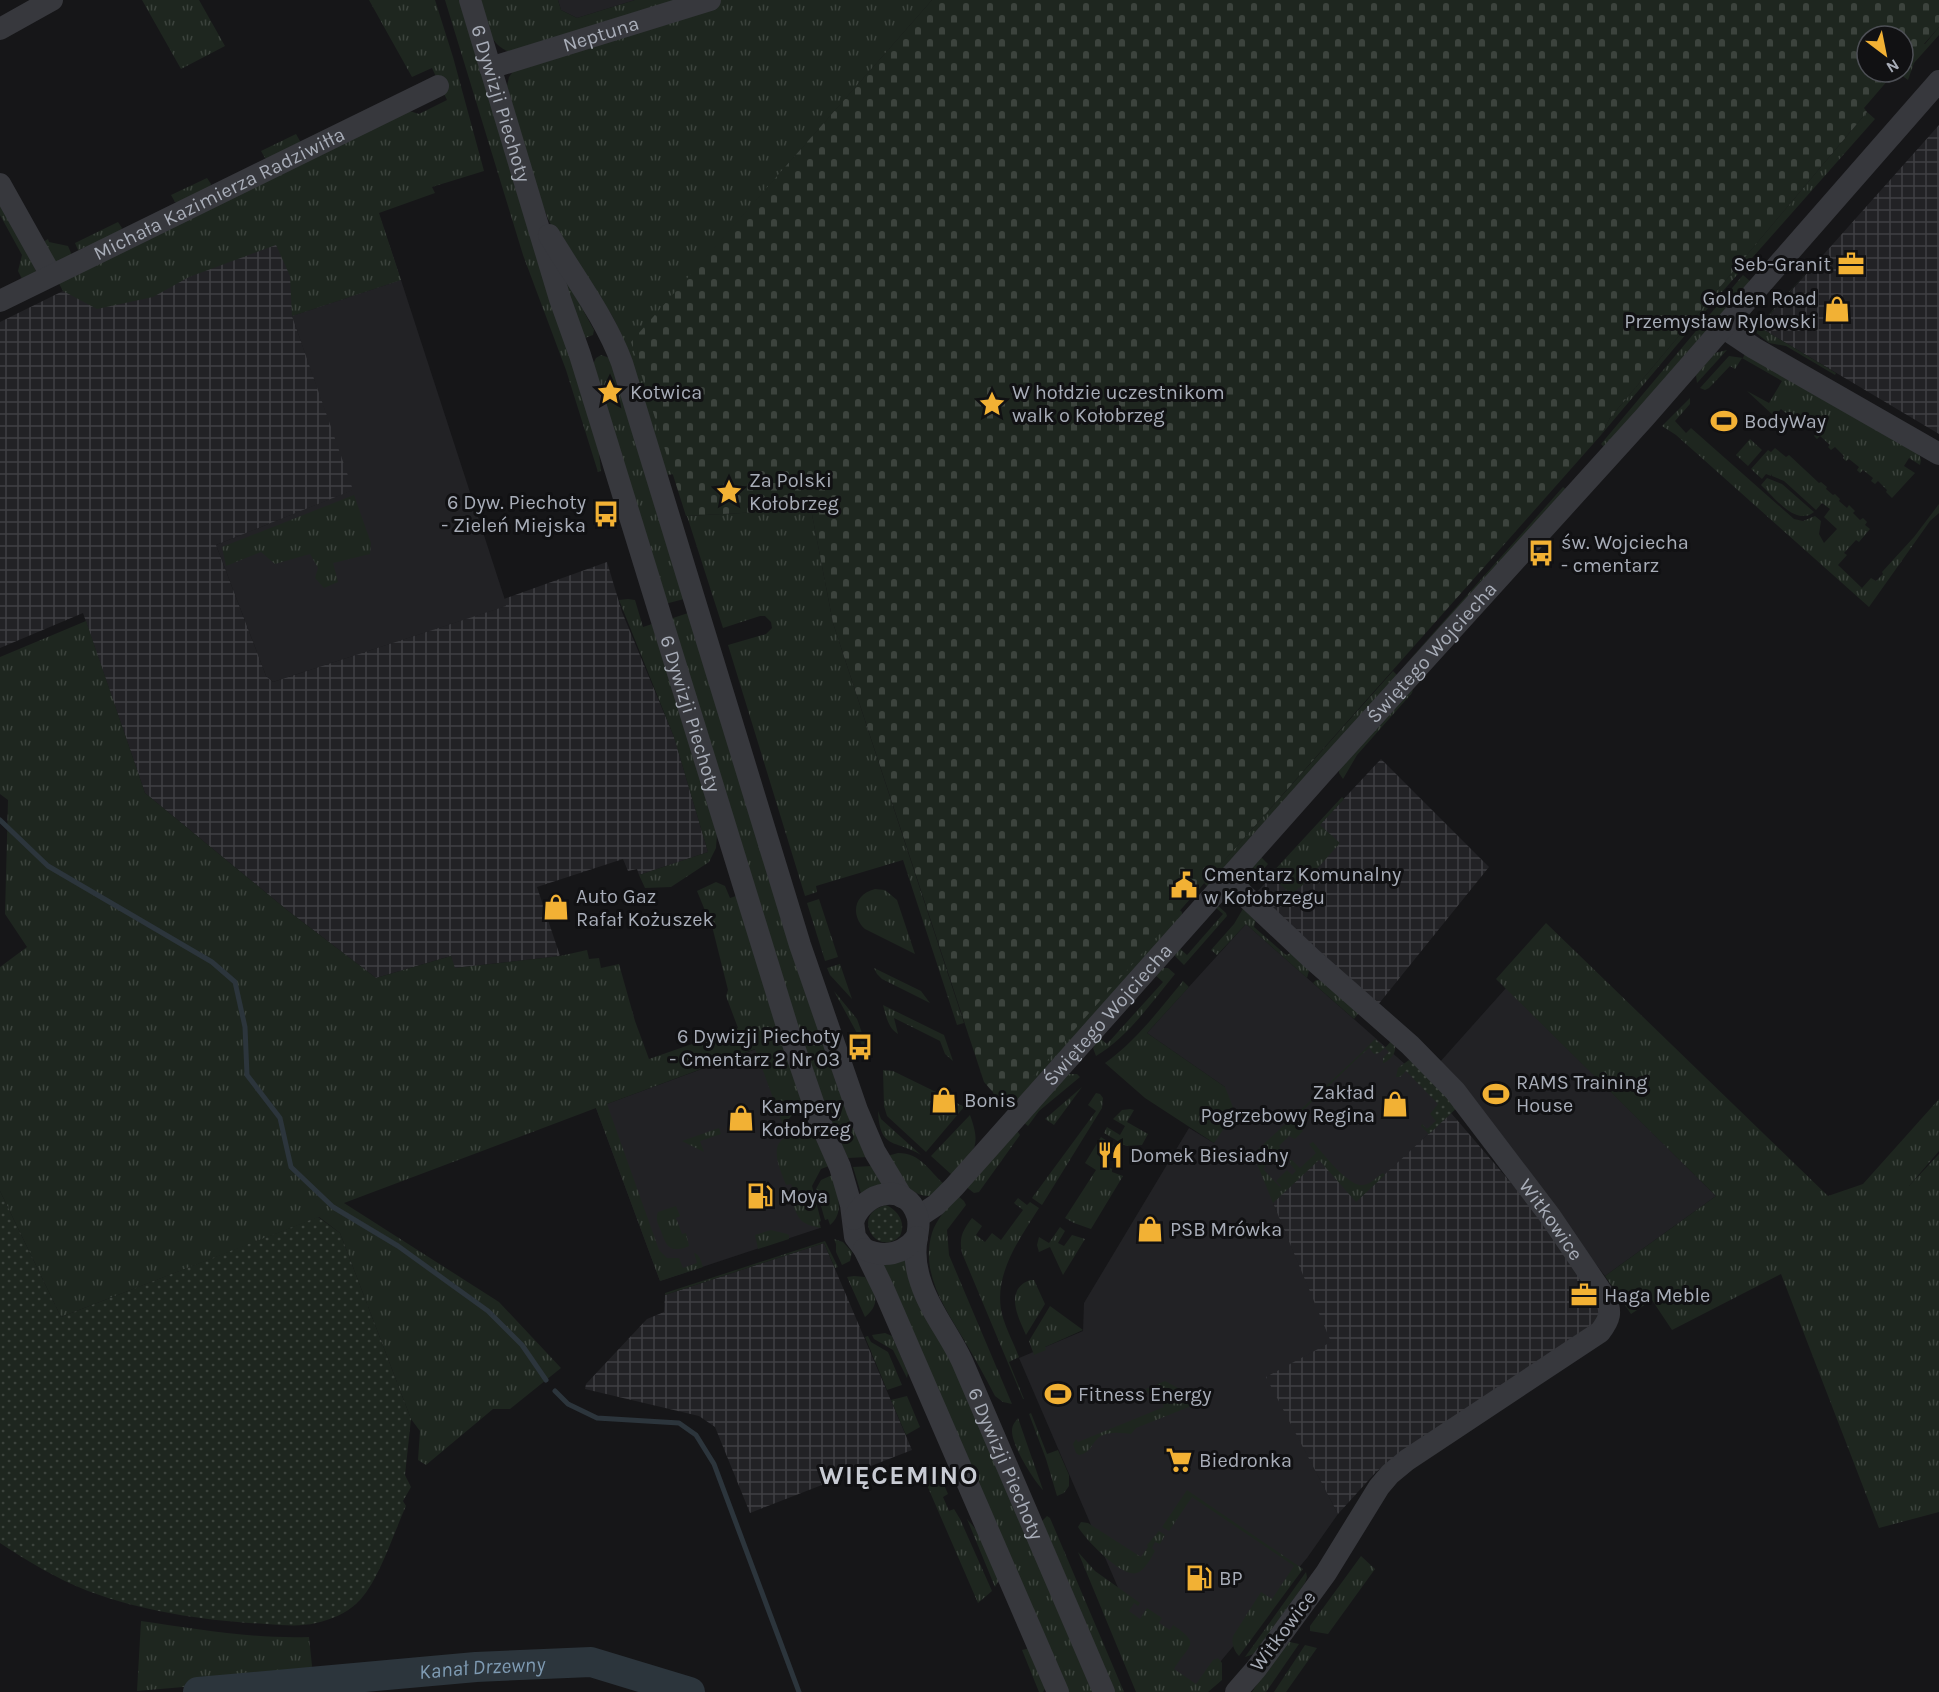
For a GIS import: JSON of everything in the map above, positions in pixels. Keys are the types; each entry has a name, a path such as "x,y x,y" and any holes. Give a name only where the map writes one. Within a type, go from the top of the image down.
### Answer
{"street":[{"path":"0,29 52,0"},
{"name":"6 Dywizji Piechoty","path":"470,0 560,299 580,355 787,1026 818,1118 840,1167 854,1219 855,1237 864,1249 888,1298 1058,1692"},
{"name":"Neptuna","path":"490,68 710,0"},
{"name":"Świętego Wojciecha","path":"917,1227 1724,328 1939,81"},
{"name":"Michała Kazimierza Radziwiłła","path":"0,301 438,86"},
{"path":"0,184 51,275"},
{"name":"6 Dywizji Piechoty","path":"533,207 614,342 800,945 857,1110 875,1152 902,1197 912,1205 917,1227 916,1262 921,1285 962,1361 1104,1692"},
{"path":"1724,328 1754,348 1939,454"},
{"path":"580,355 602,343 614,342"},
{"name":"Witkowice","path":"1227,879 1311,958 1410,1045 1455,1091 1550,1216 1605,1297 1610,1309 1609,1321 1600,1332 1407,1460 1390,1474 1379,1487 1326,1574 1256,1669 1236,1692"},
{"path":"854,1219 860,1206 870,1198 885,1194 902,1197"},
{"path":"864,1249 878,1254 893,1254 906,1248 917,1227"}],"shaded area":[{"path":"558,0 635,0 577,18 561,10"},
{"path":"1939,125 1939,434 1759,327"},
{"path":"373,197 401,280 292,316 353,490 216,545 266,676 273,682 506,606 504,599 607,562 622,612 674,737 708,852 639,875 637,869 628,871 623,859 537,887 560,956 454,968 451,956 376,978 287,910 145,793 83,613 0,648 0,322 63,291"},
{"path":"401,280 507,606 273,682 266,676 216,545 352,490 292,316"},
{"path":"1381,759 1489,867 1377,1006 1254,895"},
{"path":"1246,924 1414,1072 1451,1113 1356,1202 1273,1203 1332,1342 1267,1377 1338,1514 1307,1558 1195,1692 1163,1692 1019,1358 1083,1331 1084,1303 1189,1128 1214,1143 1225,1087 1147,1033"},
{"path":"1506,988 1716,1196 1605,1276 1439,1063"},
{"path":"756,1049 820,1228 660,1281 596,1108"},
{"path":"1451,1113 1531,1206 1600,1304 1597,1321 1391,1460 1376,1472 1338,1514 1266,1377 1331,1342 1273,1203 1319,1159 1356,1201"},
{"path":"824,1243 912,1450 750,1513 715,1427 699,1416 585,1389 586,1384 647,1319 664,1312 665,1295"}],"green space":[{"path":"142,0 199,0 225,46 181,69"},
{"path":"369,0 435,0 484,171 432,187 435,193 379,213 401,280 292,316 290,276 276,245 189,277 153,297 97,309 63,291 57,280 403,109 419,114 447,100 432,68 412,77"},
{"path":"445,0 461,2 598,445 601,471 598,472 566,370 523,255"},
{"path":"479,0 558,0 561,10 577,18 635,0 932,0 632,342 675,474 666,475 616,323 559,240 545,211 507,86 514,70 510,52 503,49 492,38"},
{"path":"932,0 1939,0 1939,27 1924,44 1915,48 1915,24 1855,24 1855,84 1885,84 1864,108 1867,112 1610,418 1601,435 1006,1107 984,1082 833,623 811,509 686,516 631,342"},
{"path":"1939,27 1939,35 1915,62 1915,48 1918,44 1925,44"},
{"path":"1867,112 1875,119 1714,301 1601,435 1610,418"},
{"path":"296,134 300,141 298,147 271,160 265,158 261,151"},
{"path":"207,178 211,184 208,191 182,204 175,202 171,195"},
{"path":"0,198 36,271 35,274 22,279 18,271 22,255 0,215"},
{"path":"118,222 122,228 119,234 78,250 75,243"},
{"path":"48,239 49,242 68,246 71,253 70,259 55,262 40,244"},
{"path":"1813,265 1759,327 1836,373 1835,375 1786,346 1769,343 1754,331"},
{"path":"1743,275 1751,282 1605,448 1601,444"},
{"path":"562,276 566,279 594,330 593,335 585,338"},
{"path":"1727,350 1697,383 1696,375 1715,353"},
{"path":"1745,353 1919,454 1920,465 1909,458 1904,466 1915,473 1892,498 1878,481 1875,484 1871,481 1873,478 1863,470 1860,473 1857,470 1859,467 1849,459 1846,461 1835,447 1831,450 1828,447 1830,445 1820,436 1817,439 1814,436 1816,433 1806,424 1803,427 1788,412 1781,409 1774,416 1747,391 1769,403 1782,381 1742,358 1735,369 1730,366 1709,388 1705,390 1700,388 1729,356 1743,358"},
{"path":"601,355 610,358 684,599 665,604 593,364"},
{"path":"1690,398 1690,404 1675,421 1686,433 1691,428 1794,519 1803,521 1815,516 1821,521 1819,534 1824,543 1837,529 1824,517 1830,509 1822,503 1816,510 1784,481 1772,474 1771,476 1766,474 1762,479 1751,469 1768,450 1771,452 1775,448 1786,457 1789,455 1819,483 1827,487 1826,489 1833,495 1835,494 1847,508 1849,505 1860,520 1863,518 1867,522 1865,525 1870,529 1859,542 1856,540 1844,553 1847,555 1838,565 1862,588 1871,578 1876,581 1883,574 1882,572 1914,537 1939,504 1939,513 1930,521 1869,607 1676,435 1662,426"},
{"path":"1750,439 1762,450 1748,466 1736,455"},
{"path":"1767,478 1782,484 1814,512 1807,516 1800,516 1786,509 1761,485"},
{"path":"1563,487 1567,490 1403,667"},
{"path":"354,495 371,543 370,554 333,563 338,582 324,588 315,578 318,568 310,554 275,564 261,552 226,566 222,547"},
{"path":"811,509 833,623 964,1023 957,1025 903,860 816,886 817,892 805,896 728,645 766,634 772,628 771,622 765,616 760,616 723,628 687,516"},
{"path":"619,600 635,600 643,627 652,624 717,834 716,848 709,862 671,887 645,888 639,875 708,852 674,737"},
{"path":"688,613 867,1157 848,1158 817,1088 670,619"},
{"path":"86,621 145,793 287,910 376,978 451,956 455,968 560,956 587,950 589,959 599,958 601,968 619,964 635,1021 649,1059 738,1028 726,996 728,990 713,930 697,891 716,882 725,886 730,898 736,896 802,1098 802,1105 783,1125 755,1049 607,1104 659,1250 667,1258 679,1258 683,1268 697,1263 694,1253 698,1255 703,1267 660,1281 596,1108 344,1203 499,1302 561,1368 510,1409 493,1409 426,1465 418,1460 420,1431 411,1419 340,1233 319,1217 61,1317 0,1191 0,967 27,947 5,914 8,800 0,794 0,657"},
{"path":"1393,671 1398,676 1208,887 1204,883"},
{"path":"1413,689 1412,693 1357,755 1343,779 1339,769"},
{"path":"1342,797 1344,799 1320,825 1340,843 1292,895 1270,875"},
{"path":"1261,857 1268,864 1246,889 1243,877"},
{"path":"875,889 885,890 897,900 915,954 865,929 860,923 856,906 862,895"},
{"path":"1166,898 1182,912 1182,915 1009,1110 993,1093 995,1090"},
{"path":"819,899 838,957 825,961 807,903"},
{"path":"1216,904 1227,916 1184,965 1175,956 1178,947 1187,955 1223,914 1214,906"},
{"path":"1244,907 1256,919 1254,927 1286,955 1294,952 1310,967 1307,978 1246,924 1217,955 1211,950 1234,924"},
{"path":"1546,923 1828,1196 1863,1184 1939,1099 1939,1151 1909,1186 1939,1154 1939,1512 1879,1528 1781,1274 1672,1330 1652,1300 1631,1314 1605,1276 1716,1196 1496,979"},
{"path":"840,964 852,999 830,975 827,968"},
{"path":"874,968 921,991 930,1003 882,979"},
{"path":"1163,968 1168,968 1175,974 1129,1029 1096,1056 1093,1048 1098,1037 1107,1044 1163,982 1154,974"},
{"path":"1320,980 1360,1011 1354,1019 1313,983"},
{"path":"1183,981 1189,987 1147,1033 1225,1087 1235,1112 1214,1143 1145,1098 1105,1063 1137,1035"},
{"path":"834,991 857,1019 867,1047 863,1049"},
{"path":"883,1005 944,1035 953,1061 945,1054 940,1041 894,1018 898,1034 888,1021"},
{"path":"1375,1039 1385,1048 1374,1054 1369,1048 1359,1057 1358,1056"},
{"path":"1393,1039 1394,1053 1383,1063 1383,1058 1389,1052 1385,1048"},
{"path":"1358,1056 1293,1120 1303,1131 1295,1139 1289,1136 1279,1146 1280,1152 1275,1150 1264,1160 1267,1164 1263,1169 1280,1187 1276,1181 1287,1170 1292,1175 1296,1171 1290,1164 1290,1160 1300,1168 1316,1153 1309,1144 1313,1142 1350,1181 1363,1185 1383,1173 1385,1175 1356,1202 1319,1160 1273,1203 1253,1154"},
{"path":"1409,1060 1461,1104 1429,1134 1421,1126 1422,1124 1427,1129 1436,1121 1430,1114 1438,1104 1406,1071 1400,1077 1396,1077 1398,1068"},
{"path":"883,1070 893,1071 936,1092 932,1103 950,1111 955,1102 964,1107 926,1152 887,1116 884,1106"},
{"path":"1068,1074 1077,1074 1080,1077 1039,1111 1028,1126 1023,1122"},
{"path":"1082,1087 1054,1125 1045,1119"},
{"path":"1096,1093 1103,1098 1102,1108 1042,1205 1032,1198 1096,1111 1088,1105"},
{"path":"1122,1110 1134,1110 1127,1122 1148,1134 1142,1145 1126,1146 1104,1133 1107,1127 1120,1135 1125,1126 1113,1119"},
{"path":"878,1111 881,1119 921,1155 886,1138 879,1124"},
{"path":"970,1115 974,1126 974,1148 952,1175 931,1156"},
{"path":"719,1128 721,1134 700,1141 704,1152 682,1141"},
{"path":"1016,1129 1020,1135 979,1192 974,1193 965,1186"},
{"path":"802,1131 813,1134 829,1166 821,1169 812,1186 821,1228 809,1225 799,1218 792,1202 796,1200 794,1195 790,1195 795,1192 791,1184 786,1185 778,1161 779,1143"},
{"path":"1101,1137 1115,1146 1104,1164 1112,1169 1112,1172 1123,1176 1091,1229 1065,1218 1096,1170 1085,1163"},
{"path":"898,1153 919,1159 944,1184 930,1196 922,1195 910,1188 887,1156"},
{"path":"872,1166 886,1189 862,1197 853,1167"},
{"path":"832,1175 839,1208 835,1220 830,1225 828,1219 825,1220 816,1189 821,1180"},
{"path":"0,1191 61,1317 318,1217 340,1233 411,1419 405,1475 411,1487 403,1501 406,1506 379,1571 365,1594 353,1607 327,1620 298,1625 221,1621 153,1610 109,1598 64,1581 0,1543"},
{"path":"958,1196 966,1205 947,1230 949,1255 1012,1404 1003,1402 995,1396 942,1303 932,1276 929,1248 932,1233 939,1218"},
{"path":"1018,1198 1027,1205 1030,1202 1039,1208 1009,1260 1001,1288 1000,1303 1003,1318 1019,1357 1009,1362 1024,1399 962,1253 961,1243 964,1231 972,1218 982,1226 976,1235 985,1242 992,1233 1001,1240 1023,1210 1014,1203"},
{"path":"886,1205 898,1214 902,1222 900,1236 891,1242 876,1239 868,1225 869,1217 875,1210"},
{"path":"676,1206 680,1216 676,1218 682,1234 686,1233 689,1246 674,1249 667,1245 657,1219 658,1212"},
{"path":"1060,1227 1065,1231 1058,1243 1064,1246 1072,1235 1085,1239 1063,1275 1050,1247 1039,1252 1037,1245 1039,1237 1049,1243"},
{"path":"771,1230 789,1235 789,1239 758,1249 755,1235"},
{"path":"834,1239 843,1242 852,1252 850,1261 842,1265 836,1252"},
{"path":"825,1241 838,1267 835,1268 824,1243 665,1295 665,1293"},
{"path":"905,1255 1094,1692 1069,1692 881,1260"},
{"path":"847,1277 865,1277 874,1293 874,1307 865,1317"},
{"path":"1034,1280 1045,1304 1026,1335 1017,1312 1015,1297 1022,1284"},
{"path":"1050,1306 1083,1330 1045,1347 1046,1350 1034,1355 1029,1341"},
{"path":"885,1333 892,1336 908,1373 907,1378 893,1350 874,1339 872,1335"},
{"path":"868,1336 871,1342 888,1352 902,1385 887,1390 865,1337"},
{"path":"1165,1381 1191,1395 1197,1393 1204,1401 1136,1428 1131,1434 1105,1434 1098,1438 1087,1452 1079,1455 1076,1453 1073,1444 1076,1439 1078,1442 1164,1407 1157,1390 1148,1393 1146,1389"},
{"path":"907,1396 920,1427 906,1435 891,1400"},
{"path":"1031,1413 1047,1454 1058,1450 1069,1475 1069,1486 1064,1493 1057,1496 1029,1414"},
{"path":"1018,1418 1043,1490 1015,1445 1012,1429"},
{"path":"935,1464 948,1494 943,1497 949,1511 954,1509 960,1519 992,1591 978,1603 920,1469"},
{"path":"1187,1490 1303,1569 1239,1656 1233,1647 1233,1636 1261,1592 1272,1599 1294,1566 1192,1497 1169,1531 1162,1527"},
{"path":"1047,1516 1050,1518 1124,1692 1115,1692 1042,1521"},
{"path":"967,1519 979,1533 999,1580 995,1587"},
{"path":"1081,1522 1088,1523 1141,1557 1147,1545 1159,1531 1165,1535 1160,1544 1155,1542 1152,1548 1155,1551 1145,1567 1137,1573 1130,1573 1114,1564 1096,1549 1078,1527"},
{"path":"1078,1552 1095,1571 1140,1603 1138,1606 1134,1603 1129,1611 1140,1619 1147,1608 1162,1618 1159,1623 1170,1630 1173,1625 1188,1637 1190,1645 1174,1669 1196,1684 1213,1660 1218,1658 1222,1663 1222,1680 1208,1692 1136,1692"},
{"path":"1361,1556 1375,1569 1328,1634 1310,1631 1310,1626"},
{"path":"1306,1572 1305,1583 1254,1654 1245,1657"},
{"path":"141,1621 246,1635 309,1637 312,1666 310,1674 300,1677 137,1691"},
{"path":"1285,1641 1299,1644 1266,1692 1252,1692"},
{"path":"1305,1645 1317,1648 1286,1692 1274,1692"},
{"path":"1030,1648 1046,1687 1043,1692 1039,1692 1022,1650"}],"waterway":[{"path":"0,820 48,866 212,962 235,982 245,1027 247,1075 280,1118 291,1167 333,1207 398,1246 488,1311 522,1345 546,1380"},
{"path":"555,1391 568,1404 597,1418 679,1423 696,1435 714,1464 799,1692"},
{"name":"Kanał Drzewny","path":"198,1692 476,1667 591,1662 690,1692"}],"place":[{"name":"Seb-Granit","path":"1851,264"},
{"name":"Golden Road Przemysław Rylowski","path":"1837,309"},
{"name":"Kotwica","path":"610,392"},
{"name":"W hołdzie uczestnikom walk o Kołobrzeg","path":"992,404"},
{"name":"BodyWay","path":"1724,421"},
{"name":"Za Polski Kołobrzeg","path":"729,492"},
{"name":"6 Dyw. Piechoty - Zieleń Miejska","path":"606,514"},
{"name":"św. Wojciecha - cmentarz","path":"1541,553"},
{"name":"Cmentarz Komunalny w Kołobrzegu","path":"1184,885"},
{"name":"Auto Gaz Rafał Kożuszek","path":"556,907"},
{"name":"6 Dywizji Piechoty - Cmentarz 2 Nr 03","path":"860,1047"},
{"name":"RAMS Training House","path":"1496,1094"},
{"name":"Bonis","path":"944,1100"},
{"name":"Zakład Pogrzebowy Regina","path":"1395,1104"},
{"name":"Kampery Kołobrzeg","path":"741,1118"},
{"name":"Domek Biesiadny","path":"1110,1155"},
{"name":"Moya","path":"760,1196"},
{"name":"PSB Mrówka","path":"1150,1229"},
{"name":"Haga Meble","path":"1584,1295"},
{"name":"Fitness Energy","path":"1058,1394"},
{"name":"Biedronka","path":"1179,1460"},
{"name":"BP","path":"1199,1578"}],"district":[{"name":"WIĘCEMINO","path":"899,1475"}]}
